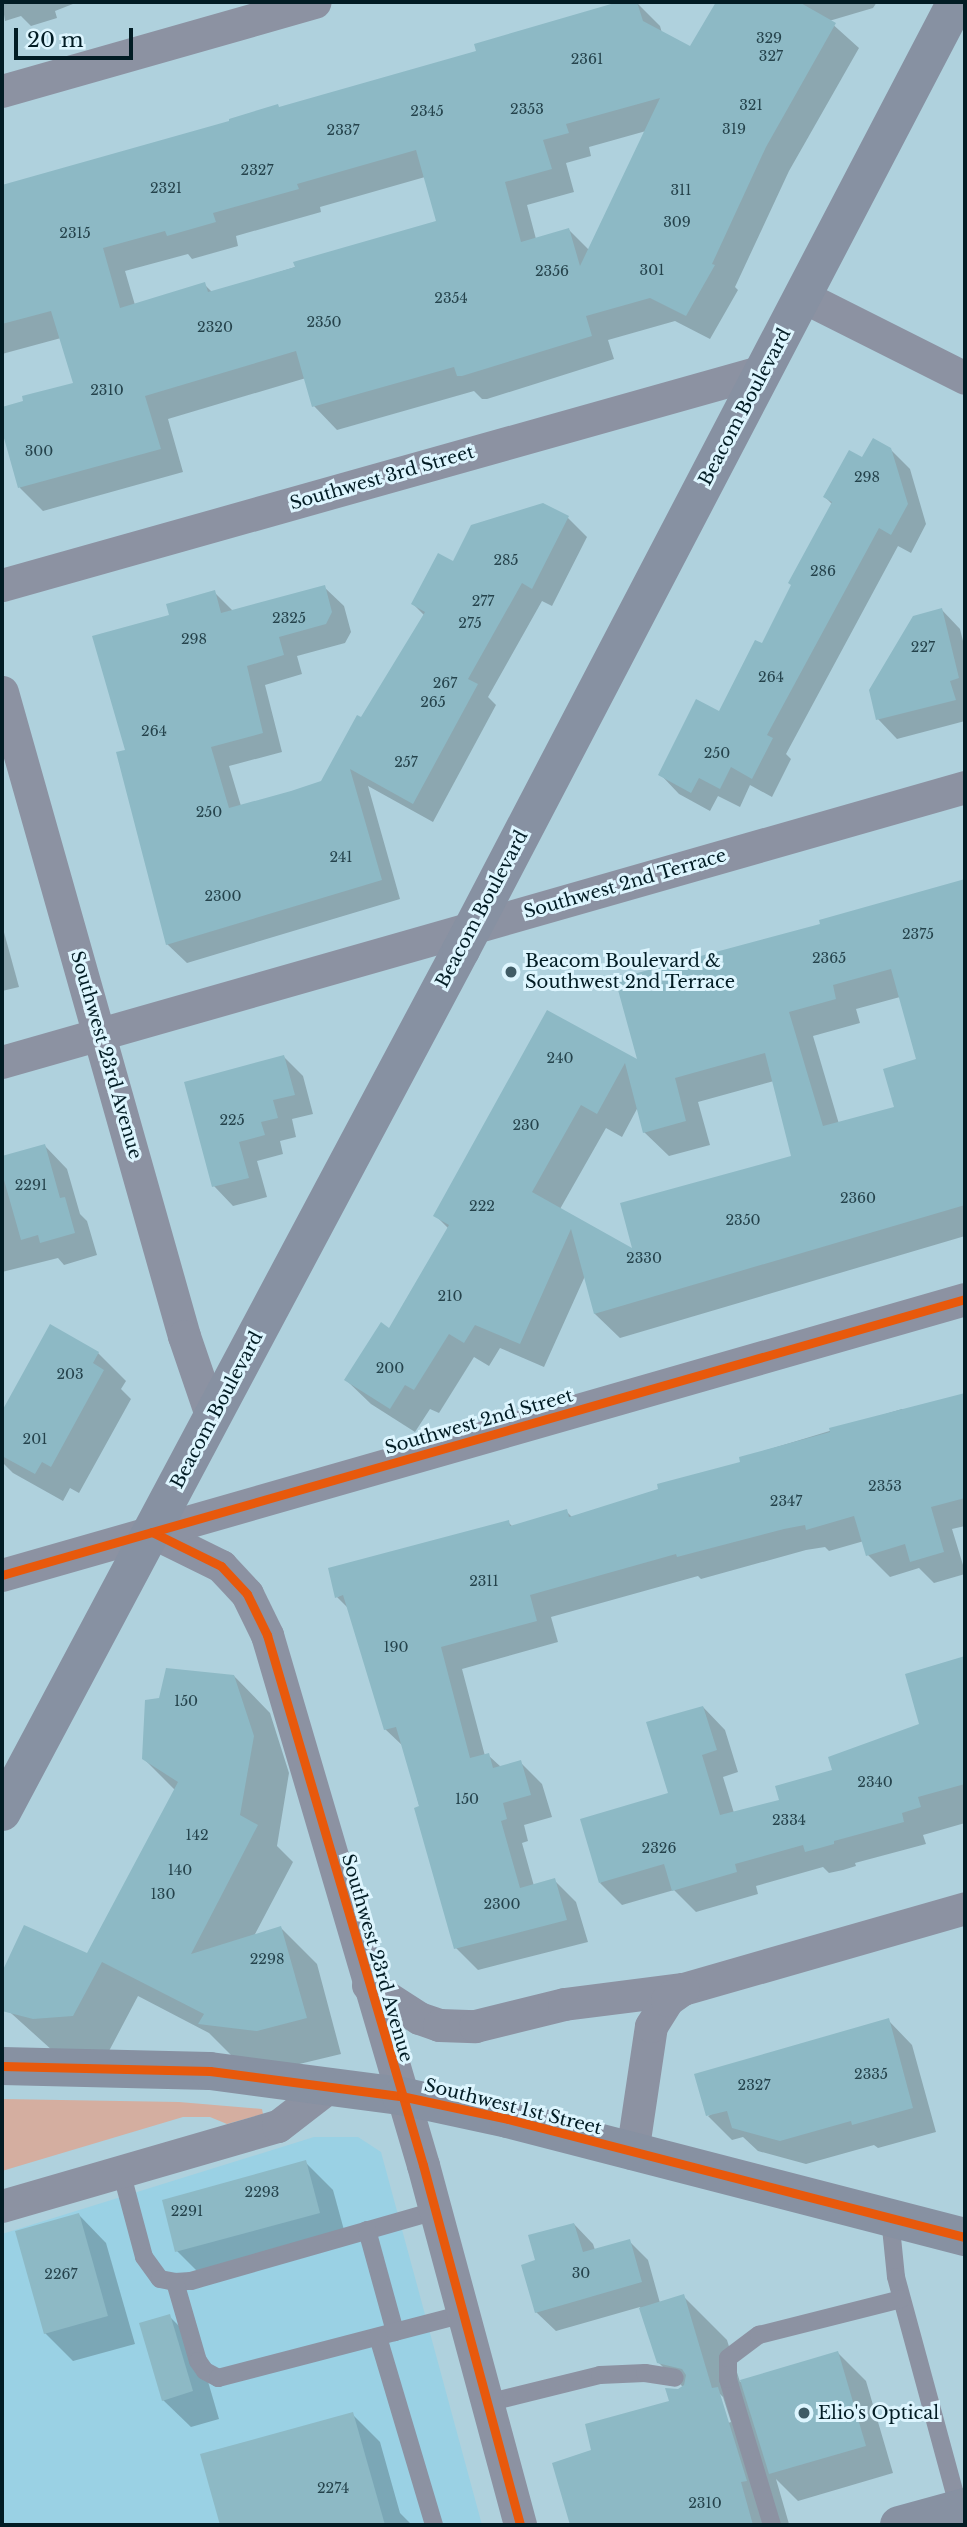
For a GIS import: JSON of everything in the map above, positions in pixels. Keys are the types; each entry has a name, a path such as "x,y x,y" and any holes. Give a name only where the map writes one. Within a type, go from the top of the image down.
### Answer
{"main road":[{"name":"Beacom Boulevard","path":"2,1812 473,928 956,2"},
{"name":"Southwest 1st Street","path":"2,2066 210,2071 401,2096 508,2119 965,2237"},
{"path":"898,2525 962,2508"}],"street":[{"path":"2,91 315,2"},
{"path":"804,297 965,378"},
{"name":"Southwest 3rd Street","path":"2,585 763,371"},
{"name":"Southwest 23rd Avenue","path":"2,692 184,1336 212,1418"},
{"name":"Southwest 2nd Terrace","path":"2,1062 965,787"},
{"name":"Southwest 2nd Street","path":"2,1575 965,1299"},
{"name":"Southwest 23rd Avenue","path":"152,1532 221,1566 247,1594 267,1635 435,2211 520,2525"},
{"path":"368,1985 419,2018 439,2025 475,2026 564,2004 683,1989 965,1908"},
{"path":"632,2153 651,2026 667,2000 683,1989"},
{"path":"2,2206 278,2126 331,2085"}],"lane":[{"path":"121,2171 144,2256 160,2278 176,2282 191,2281 435,2211"},
{"path":"890,2218 901,2299 962,2508"},
{"path":"367,2230 386,2335 434,2525"},
{"path":"176,2282 198,2361 205,2371 218,2378 463,2314"},
{"path":"772,2525 728,2379 728,2358 759,2335 901,2299"},
{"path":"487,2403 600,2375 645,2373 675,2378"}],"shaded area":[{"path":"2,2099 179,2102 262,2109 263,2114 227,2124 210,2117 183,2117 2,2171"},
{"path":"314,2137 358,2137 381,2152 482,2525 2,2525 2,2234"}],"building":[{"path":"618,2 637,2 643,21 690,46 716,2 799,2 836,23 766,147 712,264 715,265 686,316 650,298 586,316 592,336 462,376 457,376 454,367 312,407 296,351 145,396 161,449 18,488 2,431 2,407 23,401 22,396 73,383 51,311 2,324 2,185 229,121 278,104 279,107 476,51 474,44","holes":["660,98 580,266 569,228 521,242 505,182 552,169 543,140 569,133 566,124","416,150 436,221 293,262 295,267 208,292 205,282 120,308 103,248 165,231 167,236 216,222 213,213 299,189 297,184"]},
{"path":"873,438 891,448 908,504 891,535 879,528 767,735 773,738 752,779 731,767 720,789 699,778 691,793 658,775 696,699 719,711 755,640 762,643 791,585 788,583 832,502 823,497 849,450 862,457"},
{"path":"543,503 569,516 532,589 522,583 468,679 478,684 413,804 350,769 382,880 166,945 116,752 125,750 92,636 169,615 166,604 215,590 221,613 325,585 332,612 326,624 279,637 284,655 247,666 263,733 211,747 229,808 291,791 321,781 357,715 361,717 425,612 411,604 438,553 453,561 471,525"},
{"path":"942,608 959,678 950,681 956,700 876,720 869,690 913,616"},
{"path":"965,879 965,1205 594,1314 571,1229 520,1344 475,1325 464,1343 449,1334 414,1390 405,1385 390,1409 344,1380 381,1322 389,1328 449,1225 433,1216 547,1010 637,1059 615,979 820,924 819,920","holes":["891,969 916,1059 883,1069 894,1107 823,1126 789,1012 836,999 833,985","765,1053 791,1156 620,1203 632,1248 532,1192 581,1105 597,1114 625,1063 643,1133 686,1121 675,1078"]},
{"path":"284,1055 295,1095 273,1100 278,1118 261,1122 265,1135 239,1142 249,1178 212,1187 184,1082"},
{"path":"45,1144 60,1198 65,1197 75,1233 40,1243 38,1235 21,1240 2,1173 2,1156"},
{"path":"50,1324 99,1352 93,1363 104,1370 51,1467 42,1462 35,1474 2,1456 2,1411"},
{"path":"965,1393 965,1498 931,1507 944,1552 910,1562 905,1544 866,1556 854,1516 806,1530 805,1525 677,1557 676,1554 530,1595 537,1621 441,1647 470,1758 489,1753 493,1768 521,1760 531,1795 503,1803 507,1819 501,1821 520,1888 555,1878 567,1920 454,1949 414,1808 419,1806 396,1727 384,1730 343,1595 335,1598 328,1568 509,1520 510,1526 567,1509 569,1517 658,1489 657,1484 740,1462 739,1457 830,1432 829,1428"},
{"path":"965,1656 965,1784 918,1797 921,1807 902,1813 904,1822 834,1841 834,1844 805,1852 803,1845 735,1864 737,1872 672,1891 664,1864 599,1883 580,1819 668,1793 646,1722 703,1706 717,1750 702,1755 720,1815 779,1800 775,1786 832,1770 828,1757 919,1724 905,1674"},
{"path":"166,1668 234,1675 254,1736 240,1815 258,1825 191,1954 281,1926 307,2018 257,2031 198,2024 204,2014 102,1962 73,2016 33,2019 2,2011 2,1972 24,1925 87,1953 178,1782 142,1759 145,1700 159,1698"},
{"path":"889,2018 913,2108 852,2125 851,2121 780,2141 732,2128 727,2111 706,2116 694,2074"},
{"path":"306,2160 320,2213 175,2252 162,2200"},
{"path":"79,2213 108,2316 44,2334 15,2231"},
{"path":"574,2223 583,2252 630,2239 642,2282 535,2313 521,2265 535,2260 528,2235"},
{"path":"684,2294 712,2388 718,2387 747,2481 741,2482 753,2525 570,2525 552,2463 591,2450 585,2424 669,2401 665,2388 678,2389 684,2385 686,2375 682,2369 657,2363 639,2308"},
{"path":"170,2314 193,2391 162,2401 139,2323"},
{"name":"Elio's Optical","path":"838,2351 866,2446 769,2474 740,2380"},
{"path":"353,2412 385,2525 220,2525 200,2454"}],"cycle path":[{"path":"2,1575 965,1299"},
{"path":"152,1532 221,1566 247,1594 267,1635 423,2165 520,2525"},
{"path":"2,2066 210,2071 401,2096 508,2119 965,2237"}],"place":[{"name":"Beacom Boulevard & Southwest 2nd Terrace","path":"511,972"},
{"name":"Elio's Optical","path":"804,2413"}]}
